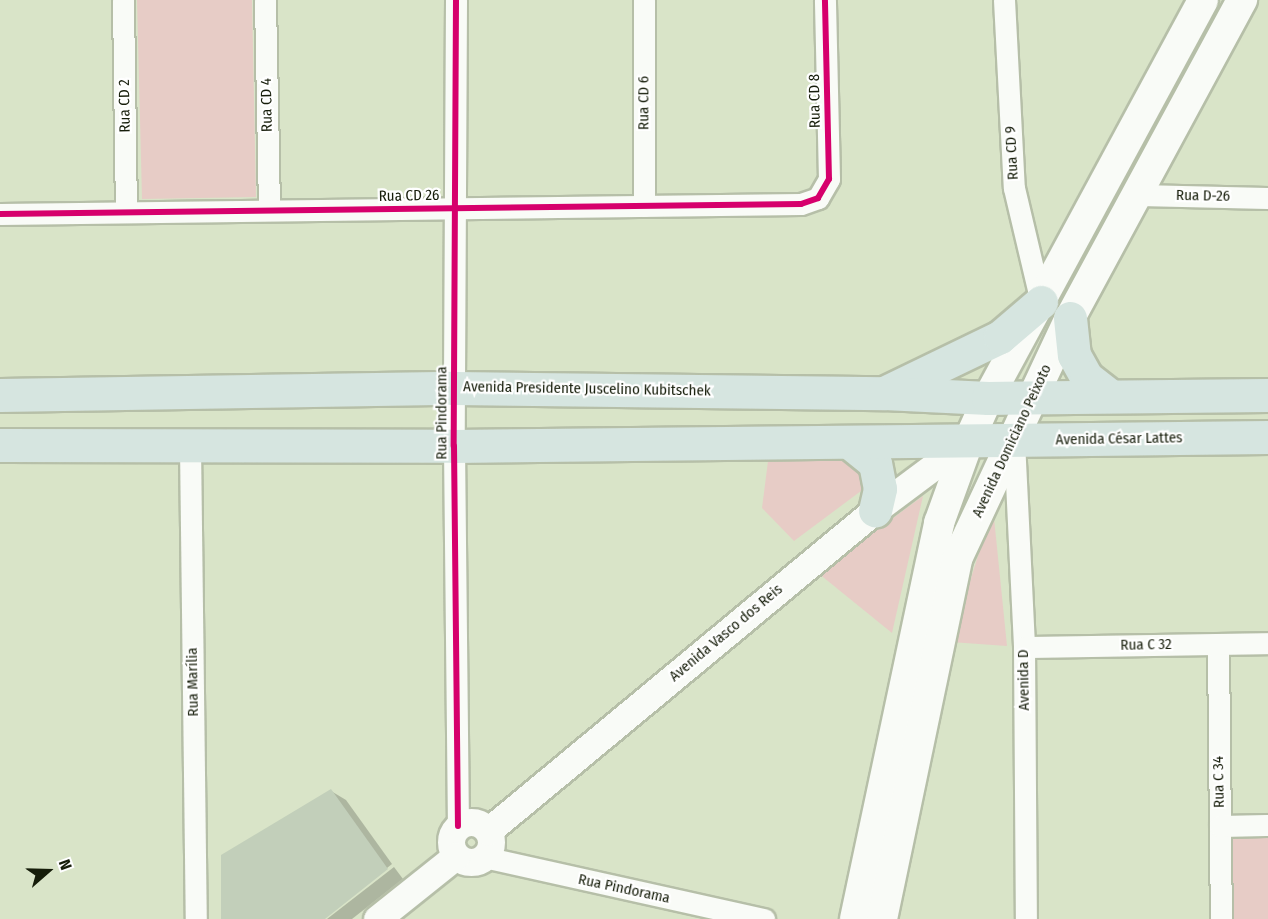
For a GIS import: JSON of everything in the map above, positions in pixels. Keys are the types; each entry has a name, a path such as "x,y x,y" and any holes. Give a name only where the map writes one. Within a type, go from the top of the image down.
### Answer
{"main road":[{"path":"855,919 939,523 969,441 988,398 1203,0"},
{"name":"Avenida Domiciano Peixoto","path":"882,919 957,559 1070,318 1139,195 1242,0"},
{"path":"884,393 1000,337 1041,302"},
{"path":"1070,318 1074,354 1086,377 1110,396"},
{"name":"Avenida Presidente Juscelino Kubitschek","path":"0,395 454,388 884,393 1031,398"},
{"path":"1031,398 1268,395"},
{"name":"Avenida César Lattes","path":"969,441 1268,437"},
{"path":"0,445 454,446 969,441"},
{"path":"849,442 875,464 880,489 875,510"}],"street":[{"name":"Rua CD 2","path":"123,0 126,212"},
{"name":"Rua CD 4","path":"265,0 269,210"},
{"name":"Rua Pindorama","path":"456,0 454,446 458,826"},
{"name":"Rua CD 6","path":"644,0 644,206"},
{"name":"Rua CD 8","path":"818,198 829,179 825,0"},
{"name":"Rua CD 9","path":"1004,0 1014,188 1041,302"},
{"name":"Rua D-26","path":"1139,195 1268,198"},
{"name":"Rua CD 26","path":"0,214 801,204 818,198"},
{"name":"Avenida D","path":"1014,440 1024,647 1026,919"},
{"name":"Avenida Vasco dos Reis","path":"486,844 875,510 969,441"},
{"name":"Rua Marília","path":"190,446 196,919"},
{"name":"Rua C 34","path":"1218,644 1221,919"},
{"name":"Rua C 32","path":"1024,647 1268,644"},
{"path":"471,822 486,844 467,862 456,856 450,844 458,826 471,822"},
{"path":"1220,826 1268,825"},
{"name":"Rua Pindorama","path":"486,844 764,919"},
{"path":"377,919 456,856"}],"shaded area":[{"path":"137,0 252,0 256,197 142,199"},
{"path":"858,457 869,485 794,541 762,508 768,461"},
{"path":"923,496 892,633 818,573"},
{"path":"993,508 1007,646 951,642"},
{"path":"1268,836 1268,919 1231,919 1230,837"}],"building":[{"path":"331,789 388,869 325,919 221,919 221,855"}],"cycle path":[{"path":"456,0 454,446 458,826"},
{"path":"0,214 801,204 818,198 829,179 825,0"}]}
